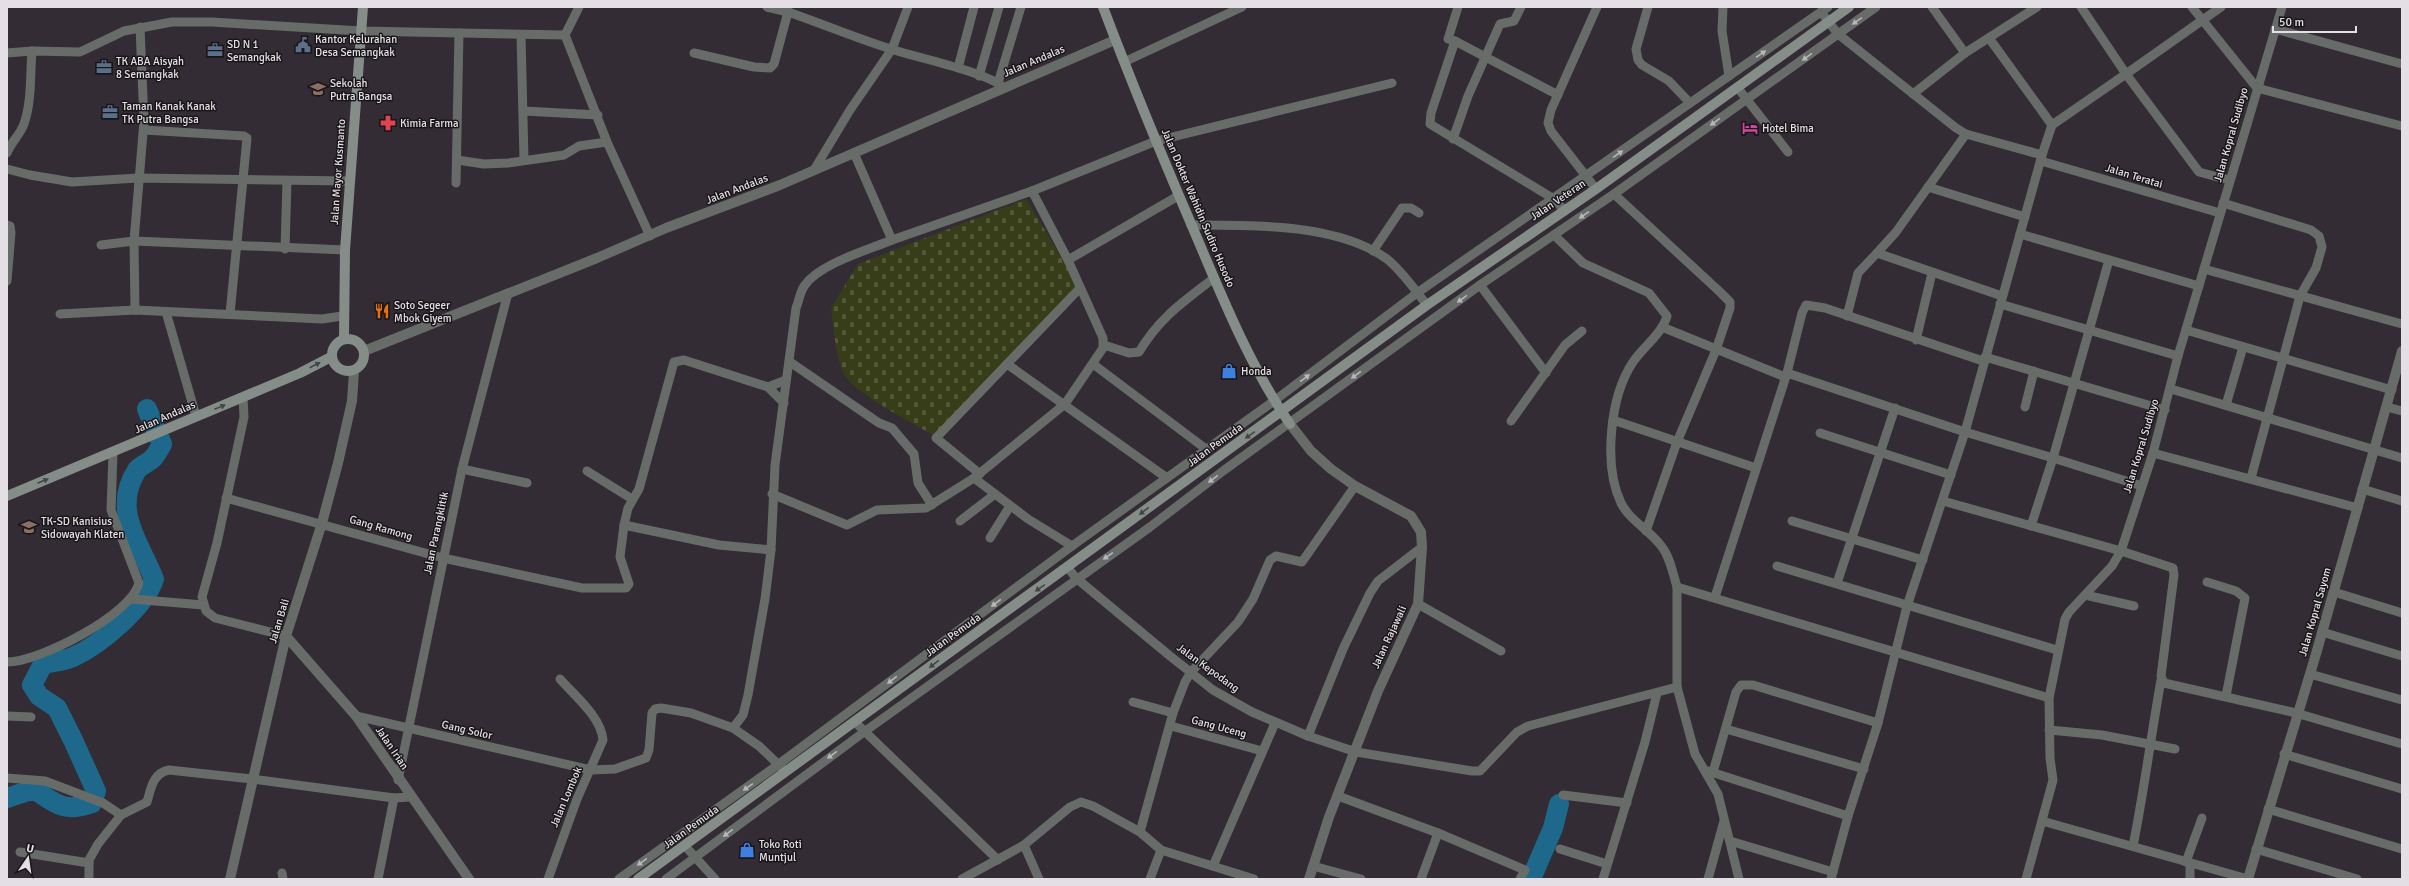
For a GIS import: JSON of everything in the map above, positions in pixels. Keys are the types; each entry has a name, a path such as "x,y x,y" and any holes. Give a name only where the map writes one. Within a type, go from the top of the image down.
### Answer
{"main road":[{"name":"Jalan Mayor Kusmanto","path":"344,339 342,316 345,250 363,7"},
{"name":"Jalan Dokter Wahidin Sudiro Husodo","path":"1103,7 1178,196 1214,278 1274,401 1282,412"},
{"name":"Jalan Veteran","path":"1282,412 1427,305 1565,211 1849,7"},
{"path":"344,339 354,340 364,351 361,365 354,371 339,369 331,357 334,346 344,339"},
{"name":"Jalan Andalas","path":"7,496 147,439 196,416 300,373 331,357"},
{"name":"Jalan Rajawali","path":"1282,412 1290,424"},
{"name":"Jalan Pemuda","path":"640,879 856,723 940,659 1282,412"}],"street":[{"path":"565,35 580,7"},
{"path":"767,7 788,9 892,49 958,68 1000,85 1021,7"},
{"path":"814,170 850,110 892,49 908,7"},
{"path":"958,68 974,7"},
{"path":"978,76 999,7"},
{"path":"1124,62 1242,7"},
{"path":"1458,7 1448,38 1558,95"},
{"path":"1453,139 1468,96 1500,24 1514,21 1521,7"},
{"path":"1596,189 1551,131 1548,123 1558,95 1597,7"},
{"path":"1648,7 1636,49 1638,60 1669,81 1690,103"},
{"path":"1723,7 1722,30 1729,76"},
{"path":"666,879 864,732 1076,578 1150,527 1480,285 1614,194 1876,7"},
{"path":"1932,7 1965,53"},
{"path":"1913,94 1965,53 2037,7"},
{"path":"2081,7 2126,74 2199,172 2229,180"},
{"path":"2192,7 2257,88 2402,126"},
{"path":"1730,841 1832,875 1848,816 1878,723 1908,606 1965,432 1984,359 2041,158 2052,125 2221,7"},
{"name":"Jalan Kopral Sudibyo","path":"2026,879 2053,780 2049,730 2049,698 2057,650 2065,619 2112,566 2121,551 2153,453 2171,389 2178,356 2229,180 2282,7"},
{"path":"694,53 754,67 770,68 774,64 788,9"},
{"path":"619,879 779,764 1072,546 1274,401 1417,293 1496,240 1825,10 1828,22 1838,34 1966,134 1896,232 1858,274 1847,316"},
{"path":"7,53 32,51 80,52 124,31 172,22 212,22 361,31 565,35"},
{"path":"135,310 134,241 138,178 144,130 140,27"},
{"path":"2275,29 2402,64"},
{"path":"456,183 459,33"},
{"path":"521,35 524,160"},
{"path":"565,35 598,115 607,142 650,236"},
{"path":"1989,38 2052,125"},
{"name":"Jalan Andalas","path":"364,351 726,207 854,153 1000,85 1115,40"},
{"path":"1455,41 1429,120 1430,124 1434,128 1554,199 1565,211"},
{"path":"7,153 22,129 28,108 32,51"},
{"path":"785,773 779,764 733,728 742,715 748,695 765,599 771,550 772,494 786,380 790,362 796,308 804,286 813,276 830,267 892,240 1032,191 1156,141 1392,83"},
{"path":"1737,87 1788,152"},
{"path":"524,111 598,115"},
{"path":"144,130 246,136 248,143 235,246 230,314"},
{"name":"Jalan Teratai","path":"1966,134 2220,213"},
{"path":"457,160 484,164 524,160 564,155 579,146 607,142"},
{"path":"854,153 892,240"},
{"path":"7,169 30,175 72,182 138,178 243,178 287,181 350,181"},
{"path":"285,249 287,181"},
{"path":"1928,187 2025,217"},
{"path":"772,494 847,525 877,510 926,508 977,476 1065,404 1093,364 1104,345 1103,338 1068,260 1032,191"},
{"path":"1614,194 1730,302 1730,308 1716,350 1677,442 1646,531"},
{"path":"1068,260 1178,196"},
{"path":"2223,202 2311,230 2319,236 2322,247 2316,268 2300,296 2250,478"},
{"path":"1373,251 1402,208 1411,208 1419,212"},
{"path":"7,225 11,229 7,281"},
{"path":"1191,225 1258,225 1333,235 1373,251 1388,261 1427,305"},
{"path":"2020,234 2199,286"},
{"path":"1554,235 1583,263 1649,293 1666,312 1667,316 1662,326 1628,369 1613,420 1611,451 1614,482 1627,513 1662,547 1677,586 1677,687 1696,754 1709,771 1718,794 1739,879"},
{"path":"101,245 134,241 285,249 345,250"},
{"path":"1877,253 2001,300 2090,330 2178,356"},
{"path":"2031,526 2076,383 2108,260"},
{"path":"2204,269 2402,324"},
{"path":"1916,340 1932,274"},
{"path":"1104,345 1129,353 1139,352 1152,330 1163,318 1214,278"},
{"path":"1480,285 1546,373"},
{"path":"1072,546 1010,506 995,494 936,438 1080,288"},
{"name":"Jalan Parangklitik","path":"398,780 462,470 508,293"},
{"path":"1715,597 1786,375 1802,313 1806,305 1816,306 1916,340 2034,371 2165,410"},
{"path":"60,314 135,310 322,319 342,316"},
{"path":"166,312 196,416"},
{"path":"1662,326 1716,350 1786,375 2142,486"},
{"path":"2186,330 2392,390"},
{"path":"1511,421 1546,373 1564,345 1582,331"},
{"path":"2226,405 2243,347"},
{"name":"Jalan Kopral Sayom","path":"2248,879 2296,713 2310,674 2334,592 2402,351"},
{"path":"771,550 719,545 624,525 632,500 639,489 674,362 684,360 768,387 784,403"},
{"path":"790,362 873,419 892,428 914,454 918,483 932,505"},
{"path":"1007,364 1167,478"},
{"path":"1093,364 1206,449"},
{"name":"Jalan Bali","path":"230,879 286,636 322,523 352,400 354,371"},
{"path":"2025,407 2034,371"},
{"path":"768,387 786,380"},
{"path":"2171,389 2402,458"},
{"path":"243,397 244,417 202,597 203,605 206,612 215,618 286,636"},
{"path":"2387,407 2402,411"},
{"path":"1837,584 1895,408"},
{"path":"1613,420 1756,468"},
{"name":"Jalan Rajawali","path":"1290,424 1311,451 1355,486 1411,516 1421,532 1422,547 1418,604 1378,691 1338,796 1309,879"},
{"path":"1820,433 1951,475"},
{"path":"7,662 16,662 77,638 116,613 134,599 139,583 110,510 113,453"},
{"path":"2153,453 2358,508"},
{"path":"462,470 527,483"},
{"path":"587,471 632,500"},
{"path":"1140,832 1173,713 1185,682 1191,672 1238,622 1253,599 1270,560 1276,556 1302,562 1355,486"},
{"path":"2362,489 2402,501"},
{"path":"960,521 995,494"},
{"name":"Gang Ramong","path":"226,498 322,523 443,558 582,588 626,588 628,584 620,557 624,525"},
{"path":"1943,501 2121,551 2166,565 2175,571 2161,680 2150,744 2148,772 2133,846"},
{"path":"990,538 1010,506"},
{"path":"1792,521 1923,560"},
{"path":"1308,736 1343,649 1370,593 1378,581 1422,547"},
{"path":"1777,566 2057,650"},
{"name":"Jalan Kepodang","path":"1068,568 1076,578 1191,672 1229,700 1275,723 1356,752 1472,772 1480,770 1517,732 1528,726 1545,720 1657,694 1677,687"},
{"path":"2207,582 2236,591 2245,598 2226,696"},
{"path":"1677,586 2049,698"},
{"path":"2334,592 2402,613"},
{"path":"2085,595 2134,606"},
{"path":"134,599 203,605"},
{"path":"1418,604 1501,651"},
{"path":"2322,632 2402,656"},
{"name":"Jalan Irian","path":"286,636 356,716 398,780 469,879"},
{"path":"2310,674 2402,700"},
{"name":"Jalan Lombok","path":"548,879 563,834 588,769 603,744 603,736 598,725 560,679"},
{"path":"2161,680 2169,685 2226,696 2296,713 2402,744"},
{"path":"1709,771 1726,729 1738,688 1741,685 1746,684 1878,723"},
{"path":"1603,879 1627,803 1657,694"},
{"path":"1133,702 1173,713"},
{"name":"Gang Solor","path":"356,716 588,769 615,769 646,758 649,750 652,713 655,709 661,708 691,713 733,728"},
{"path":"7,716 31,717"},
{"path":"856,723 998,860"},
{"path":"1214,866 1275,723"},
{"name":"Gang Uceng","path":"1170,726 1262,751"},
{"path":"1726,729 1864,769"},
{"path":"2049,730 2102,735 2174,749"},
{"path":"2284,754 2402,789"},
{"path":"89,879 89,863 98,844 121,815 147,802 155,777 161,771 169,770 252,779 394,798 410,797"},
{"path":"1709,771 1848,816"},
{"path":"7,778 45,780 103,803 121,815"},
{"path":"1563,795 1627,803"},
{"path":"1338,796 1438,833 1525,870 1520,879"},
{"path":"378,879 394,798"},
{"path":"962,879 1024,845 1076,803 1086,803 1140,832 1161,850 1254,879"},
{"path":"2268,808 2402,849"},
{"path":"2190,879 2188,862 2202,818"},
{"path":"2042,820 2248,879"},
{"path":"1708,879 1724,821"},
{"path":"1421,879 1438,833"},
{"path":"1024,845 1039,879"},
{"path":"685,846 714,879"},
{"path":"1560,849 1607,864"},
{"path":"2256,849 2357,879"},
{"path":"1150,879 1161,850"},
{"path":"20,852 89,863"},
{"path":"1313,866 1361,879"}],"green space":[{"path":"1026,199 1080,288 940,439 873,400 850,382 841,367 835,342 831,308 858,264"}],"waterway":[{"path":"7,798 34,789 55,803 67,807 82,806 92,803 96,791 57,708 39,696 32,685 43,664 73,657 96,644 120,624 132,613 149,590 154,579 130,526 127,513 127,499 130,485 137,470 153,458 162,444 147,409"},
{"path":"1531,879 1553,828 1559,804"}],"place":[{"name":"Kantor Kelurahan Desa Semangkak","path":"303,45"},
{"name":"SD N 1 Semangkak","path":"215,50"},
{"name":"TK ABA Aisyah 8 Semangkak","path":"104,67"},
{"name":"Sekolah Putra Bangsa","path":"318,89"},
{"name":"Taman Kanak Kanak TK Putra Bangsa","path":"110,112"},
{"name":"Kimia Farma","path":"388,123"},
{"name":"Hotel Bima","path":"1750,128"},
{"name":"Soto Segeer Mbok Giyem","path":"382,311"},
{"name":"Honda","path":"1229,371"},
{"name":"TK-SD Kanisius Sidowayah Klaten","path":"29,527"},
{"name":"Toko Roti Muntjul","path":"747,850"}]}
